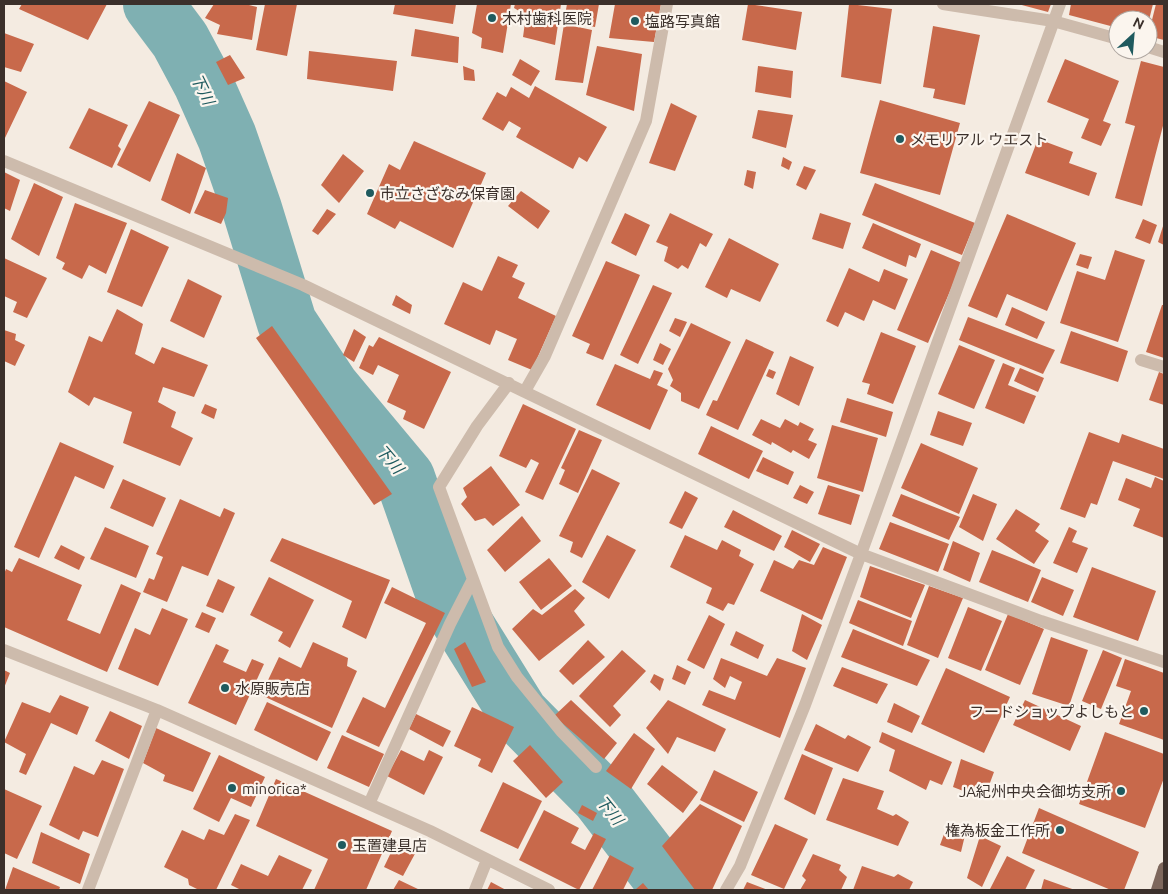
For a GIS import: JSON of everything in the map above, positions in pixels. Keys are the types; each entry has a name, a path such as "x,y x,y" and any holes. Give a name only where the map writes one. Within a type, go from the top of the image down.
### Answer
{"main road":[{"path":"1157,890 1164,868"}],"street":[{"path":"526,392 545,356 646,121 667,4"},
{"path":"943,4 1053,21 1108,36"},
{"path":"726,890 740,866 791,741 861,554 1060,4"},
{"path":"4,161 303,285 861,554 1041,622 1164,662"},
{"path":"1142,360 1164,367"},
{"path":"509,383 477,426 439,487 469,586 498,647 517,677 561,730 596,767"},
{"path":"369,804 469,586"},
{"path":"4,650 157,710 369,804 549,890"},
{"path":"88,890 157,710"},
{"path":"475,890 488,860"}],"building":[{"path":"22,4 107,4 88,40 19,9"},
{"path":"214,4 245,4 257,7 252,40 217,34 220,25 205,18"},
{"path":"265,4 297,4 287,56 256,50"},
{"path":"395,4 456,4 453,24 393,14"},
{"name":"木村歯科医院","path":"477,4 511,4 503,53 481,48 482,38 472,33"},
{"path":"515,4 561,4 555,45 523,37 526,15 514,8"},
{"path":"567,4 599,4 595,27 564,21"},
{"name":"塩路写真館","path":"615,4 661,4 654,42 609,38"},
{"path":"748,4 802,12 796,50 742,40"},
{"path":"849,4 892,9 881,84 841,77"},
{"path":"1018,4 1051,4 1048,12"},
{"path":"1071,4 1153,4 1152,10 1108,10 1108,25 1069,15"},
{"path":"1156,4 1164,4 1164,40 1158,38 1158,10 1154,10"},
{"path":"564,24 592,30 583,83 555,80"},
{"path":"933,26 980,35 965,105 933,98 935,89 923,87"},
{"path":"415,29 459,37 458,63 411,56"},
{"path":"4,33 34,44 21,72 4,67"},
{"path":"597,46 642,54 634,111 586,95"},
{"path":"309,51 397,61 393,91 307,79"},
{"path":"230,55 245,78 228,85 216,62"},
{"path":"520,59 540,71 531,86 512,75"},
{"path":"1065,59 1119,81 1103,121 1111,124 1101,146 1081,138 1089,119 1047,102"},
{"path":"1141,61 1164,67 1164,122 1142,206 1115,198 1135,126 1125,123"},
{"path":"463,66 474,70 475,81 464,80"},
{"path":"758,66 793,71 791,98 755,92"},
{"path":"4,81 27,92 4,140"},
{"path":"535,86 607,127 587,162 579,157 573,169 516,137 521,128 509,121 503,131 482,119 497,92 506,97 511,87 529,98"},
{"path":"880,100 960,123 940,195 860,173"},
{"path":"149,101 180,115 150,182 117,165"},
{"path":"671,103 697,116 675,171 649,163"},
{"path":"89,108 128,125 118,146 121,149 112,168 69,148"},
{"path":"758,110 793,115 786,148 752,138"},
{"path":"1038,139 1073,152 1069,163 1097,173 1089,196 1025,173"},
{"path":"414,141 486,173 453,248 400,221 395,229 367,214 389,164 400,170"},
{"path":"177,153 206,168 190,214 161,200"},
{"path":"343,154 364,171 339,203 321,185"},
{"path":"783,157 792,162 789,170 781,166"},
{"path":"804,166 816,170 806,190 796,185"},
{"path":"747,170 756,172 753,189 744,185"},
{"path":"4,172 20,180 10,211 4,208"},
{"path":"34,183 63,197 39,256 11,239"},
{"path":"875,183 975,223 962,255 862,215"},
{"path":"205,190 228,198 226,213 221,224 194,213"},
{"path":"521,191 550,211 538,229 508,206"},
{"path":"75,203 127,223 106,274 89,265 82,279 62,269 65,263 56,258"},
{"path":"327,209 336,214 318,235 312,231"},
{"path":"625,213 650,225 636,256 611,243"},
{"path":"670,213 713,234 706,247 700,243 688,269 682,265 678,269 664,261 668,247 656,242"},
{"path":"820,213 851,223 843,249 812,239"},
{"path":"1007,214 1076,243 1047,311 1007,294 997,318 968,306"},
{"path":"1143,219 1157,225 1150,244 1135,238"},
{"path":"873,223 921,244 916,258 909,255 906,267 862,248"},
{"path":"1164,223 1164,245 1158,242"},
{"path":"131,229 169,247 142,307 107,292"},
{"path":"729,238 779,264 760,302 731,289 727,298 705,287"},
{"path":"931,250 962,263 928,343 897,330"},
{"path":"1115,250 1145,260 1118,342 1060,323 1077,271 1105,280"},
{"path":"1080,254 1092,257 1088,269 1076,265"},
{"path":"498,256 518,265 512,277 525,283 518,298 556,316 532,370 508,360 517,339 496,330 490,345 444,324 463,282 482,291"},
{"path":"4,258 47,278 27,318 13,312 17,302 4,296"},
{"path":"606,261 640,275 603,360 586,353 590,344 572,336"},
{"path":"849,268 879,282 884,269 908,279 895,310 873,300 864,321 845,312 838,327 826,321"},
{"path":"188,279 222,296 204,338 170,321"},
{"path":"653,285 672,293 638,364 620,355"},
{"path":"396,295 412,305 410,314 392,305"},
{"path":"1162,305 1164,305 1164,358 1146,352"},
{"path":"1012,307 1045,322 1037,339 1005,325"},
{"path":"117,309 143,324 135,354 154,364 162,347 208,365 194,397 163,387 158,402 176,412 171,427 193,438 180,466 123,443 132,412 94,397 89,406 68,392 89,336 102,342"},
{"path":"968,317 1055,350 1043,374 959,340"},
{"path":"675,318 687,322 680,337 669,331"},
{"path":"691,323 731,342 699,409 681,401 681,393 670,386 673,380 668,369"},
{"path":"272,326 392,494 374,505 256,338"},
{"path":"354,329 366,337 354,362 343,355"},
{"path":"4,330 16,334 15,340 25,345 15,366 4,361"},
{"path":"1071,331 1128,351 1118,382 1060,363"},
{"path":"881,332 916,346 893,404 867,394 870,384 862,382"},
{"path":"379,337 451,372 424,429 403,419 406,411 387,402 399,375 378,365 373,375 359,368 369,345 373,347"},
{"path":"746,339 774,352 738,430 706,415 713,400 717,401"},
{"path":"660,343 671,349 663,365 653,360"},
{"path":"959,345 995,360 974,409 938,394"},
{"path":"790,356 814,367 799,406 776,394"},
{"path":"1003,363 1015,368 1008,385 1036,396 1024,424 985,408"},
{"path":"615,364 650,379 654,370 663,373 657,385 668,390 650,430 596,405"},
{"path":"1020,368 1044,378 1038,392 1014,381"},
{"path":"769,369 776,372 773,379 766,376"},
{"path":"1159,372 1164,374 1164,405 1149,400"},
{"path":"847,398 893,412 886,437 840,422"},
{"path":"205,404 217,409 214,419 201,413"},
{"path":"523,404 576,429 543,500 525,492 539,463 531,459 526,468 499,456"},
{"path":"938,411 972,423 963,446 930,435"},
{"path":"761,419 780,428 785,419 798,426 800,422 814,429 808,440 817,444 809,459 793,450 791,453 772,442 771,445 752,435"},
{"path":"832,425 878,438 863,492 817,478"},
{"path":"711,426 763,451 749,479 698,454"},
{"path":"579,430 602,440 578,493 559,484 565,470 561,468"},
{"path":"1089,432 1119,443 1122,434 1164,449 1164,479 1113,461 1097,505 1091,503 1085,518 1060,509"},
{"path":"60,442 114,466 104,489 75,476 39,558 14,547"},
{"path":"921,443 978,468 959,514 901,488"},
{"path":"763,457 794,472 788,485 756,471"},
{"path":"491,466 520,505 493,526 485,518 475,521 461,504 467,497 463,488"},
{"path":"592,469 620,483 582,558 570,552 573,542 559,536"},
{"path":"1155,477 1164,481 1164,538 1133,526 1140,509 1118,500 1126,478 1151,488"},
{"path":"123,479 166,498 153,527 110,508"},
{"path":"800,485 814,492 807,504 793,498"},
{"path":"828,485 860,495 851,525 818,514"},
{"path":"685,491 698,498 682,529 669,523"},
{"path":"901,494 960,517 949,540 892,516"},
{"path":"973,494 997,504 983,541 959,527"},
{"path":"180,499 220,517 224,508 235,513 208,576 182,566 167,602 143,592 149,578 154,580 163,557 156,554"},
{"path":"1016,509 1040,524 1035,531 1049,541 1034,564 996,539"},
{"path":"733,510 782,536 774,551 724,527"},
{"path":"522,516 541,541 505,572 487,550"},
{"path":"890,522 949,544 938,572 879,549"},
{"path":"105,527 149,546 136,578 90,559"},
{"path":"1069,527 1077,531 1072,542 1088,548 1077,573 1053,563"},
{"path":"792,530 820,544 810,562 784,547"},
{"path":"607,535 636,550 609,599 582,582"},
{"path":"685,535 717,550 722,540 741,550 739,556 754,564 734,605 728,603 723,611 706,603 712,588 670,567"},
{"path":"282,538 390,580 366,639 342,627 352,601 270,561"},
{"path":"953,541 980,553 970,582 943,570"},
{"path":"61,545 85,557 79,570 54,558"},
{"path":"823,547 847,557 822,620 760,591 774,560 793,569 799,560 814,565"},
{"path":"992,550 1041,570 1028,602 979,582"},
{"path":"19,558 82,585 67,620 100,634 121,584 141,593 107,672 4,627 4,574 6,569 12,572"},
{"path":"549,558 572,586 541,610 519,582"},
{"path":"870,566 925,585 911,618 860,597"},
{"path":"1092,567 1156,591 1138,641 1073,617"},
{"path":"269,577 314,600 290,648 278,641 283,632 250,615"},
{"path":"1042,577 1074,590 1063,616 1031,602"},
{"path":"218,579 235,587 223,613 206,606"},
{"path":"929,586 963,598 938,658 907,645"},
{"path":"392,587 445,613 379,747 346,732 363,697 385,708 426,623 384,603"},
{"path":"575,589 585,598 574,611 585,625 539,661 512,629 533,609 542,615"},
{"path":"858,600 912,621 903,646 849,623"},
{"path":"968,607 1002,621 981,671 948,658"},
{"path":"162,608 188,619 158,686 118,669 135,628 150,635"},
{"path":"202,612 216,618 209,633 195,627"},
{"path":"802,614 822,625 807,660 792,651"},
{"path":"1008,614 1044,629 1020,685 985,670"},
{"path":"709,615 725,624 704,669 687,660"},
{"path":"853,629 930,660 917,686 841,657"},
{"path":"736,631 764,645 758,659 730,645"},
{"path":"1051,637 1088,650 1069,706 1032,694"},
{"path":"588,640 605,657 573,685 559,671"},
{"path":"313,642 348,658 347,666 357,671 332,728 261,695 279,657 301,668"},
{"path":"465,642 486,682 472,687 454,649"},
{"name":"水原販売店","path":"216,644 229,650 223,662 246,672 252,659 264,664 236,725 188,703"},
{"path":"622,650 646,671 613,706 621,715 610,727 579,696"},
{"path":"1103,650 1122,658 1101,709 1082,701"},
{"path":"721,658 767,676 777,658 806,668 780,738 702,705 709,690 735,700 742,682 730,676 725,688 713,679"},
{"name":"フードショップよしもと","path":"1125,659 1164,673 1164,740 1119,724 1131,691 1116,686"},
{"path":"677,665 691,672 685,685 672,679"},
{"path":"842,667 888,684 877,704 833,686"},
{"path":"946,668 1010,697 984,753 921,724"},
{"path":"4,670 10,673 4,688"},
{"path":"654,674 664,679 660,691 650,682"},
{"path":"60,695 89,707 77,735 51,723 26,775 19,772 26,754 4,742 22,702 50,713"},
{"path":"571,700 617,743 604,759 554,716"},
{"path":"668,700 726,729 715,752 677,737 668,754 646,728"},
{"path":"1025,700 1081,726 1070,751 1013,725"},
{"path":"267,702 331,732 317,761 254,730"},
{"path":"894,703 920,716 912,733 887,722"},
{"path":"472,707 514,727 492,773 478,766 481,759 454,746"},
{"path":"110,711 142,726 129,759 95,741"},
{"path":"416,714 451,731 443,747 409,729"},
{"path":"816,724 845,739 848,735 871,747 858,772 804,750"},
{"path":"156,728 211,753 193,792 163,781 165,775 143,763"},
{"path":"882,732 952,762 942,785 930,780 926,790 889,771 895,750 879,742"},
{"name":"JA紀州中央会御坊支所","path":"1105,732 1164,754 1164,778 1145,828 1079,804"},
{"path":"634,733 655,749 631,789 606,771"},
{"path":"342,735 384,754 369,787 327,768"},
{"path":"530,745 563,782 546,798 513,761"},
{"path":"401,750 424,761 429,750 443,757 424,795 387,776"},
{"path":"802,754 833,768 815,815 784,799"},
{"name":"minorica*","path":"219,755 265,777 251,807 231,798 219,822 193,809"},
{"path":"961,759 994,772 984,799 953,787"},
{"path":"102,760 124,769 98,837 83,831 79,840 49,825 74,766 94,775"},
{"path":"662,765 698,792 683,813 647,784"},
{"path":"714,770 758,792 744,822 700,800"},
{"path":"843,778 884,791 877,809 893,816 896,814 909,822 898,846 826,820"},
{"name":"玉置建具店","path":"276,779 392,831 366,890 314,890 328,859 256,826"},
{"path":"503,782 542,801 518,849 480,831"},
{"path":"4,789 42,806 17,859 4,853"},
{"path":"700,804 742,826 712,890 695,890 662,846"},
{"path":"582,805 597,813 593,821 578,813"},
{"name":"権為板金工作所","path":"1039,808 1139,852 1124,890 1111,890 1022,853"},
{"path":"544,810 579,828 571,843 585,850 594,833 606,839 579,890 519,860"},
{"path":"235,814 250,820 216,890 199,890 189,885 188,879 164,867 182,830 204,840 209,829 224,835"},
{"path":"775,824 808,839 784,889 751,875"},
{"path":"947,826 966,831 961,852 940,845"},
{"path":"41,832 90,854 80,884 32,863"},
{"path":"980,836 1001,846 982,887 967,878"},
{"path":"397,840 417,850 403,876 384,867"},
{"path":"813,854 841,865 839,870 847,877 841,890 800,890 806,880 802,876"},
{"path":"279,855 312,870 302,890 241,890 231,885 241,864 268,876"},
{"path":"610,855 634,868 623,890 592,890"},
{"path":"1007,856 1035,870 1025,890 990,889"},
{"path":"862,866 894,877 898,874 913,882 909,890 853,890"},
{"path":"13,867 60,887 59,890 5,890"},
{"path":"1044,879 1075,890 1041,890"},
{"path":"399,880 420,890 393,890"},
{"path":"491,882 506,890 487,890"},
{"path":"747,882 768,890 743,890"},
{"path":"643,883 649,890 636,889"}],"waterway":[{"name":"下川","path":"153,4 180,40 203,83 227,137 252,209 287,323 330,388 405,478 447,598 519,714 601,797 660,874 667,890"}],"place":[{"name":"木村歯科医院","path":"492,18"},
{"name":"塩路写真館","path":"635,21"},
{"name":"メモリアル ウエスト","path":"900,139"},
{"name":"市立さざなみ保育園","path":"370,193"},
{"name":"水原販売店","path":"225,688"},
{"name":"フードショップよしもと","path":"1144,711"},
{"name":"minorica*","path":"232,788"},
{"name":"JA紀州中央会御坊支所","path":"1121,791"},
{"name":"権為板金工作所","path":"1060,830"},
{"name":"玉置建具店","path":"342,845"}]}
